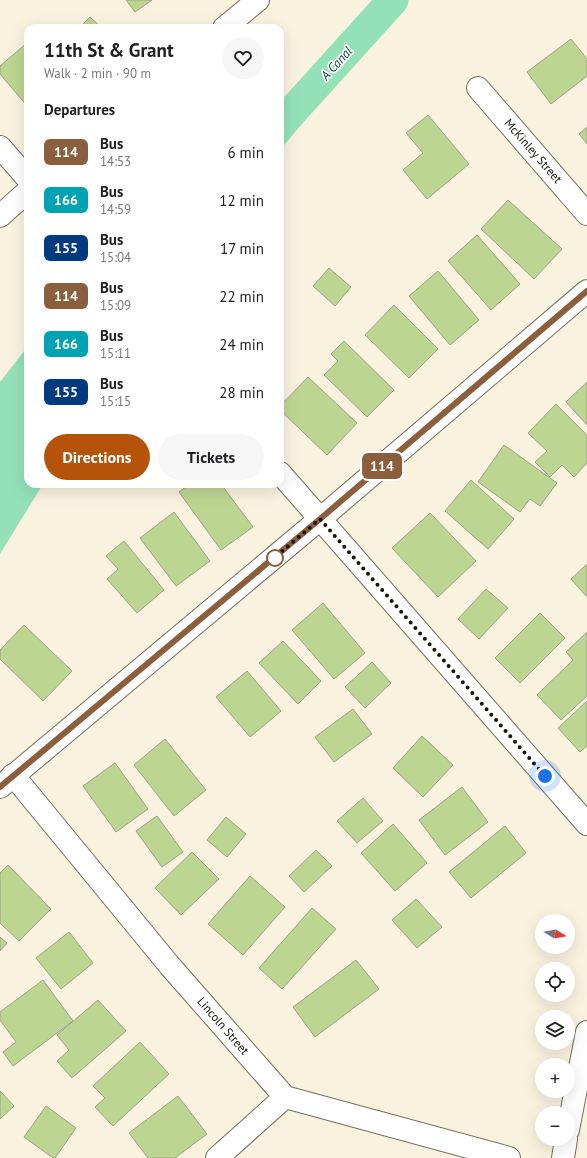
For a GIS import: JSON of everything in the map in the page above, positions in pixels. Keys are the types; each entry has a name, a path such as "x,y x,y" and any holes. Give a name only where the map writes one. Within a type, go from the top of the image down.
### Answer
{"street":[{"path":"229,24 258,0"},
{"name":"McKinley Street","path":"478,88 587,214"},
{"path":"0,147 24,174"},
{"path":"0,216 24,195"},
{"path":"7,781 320,519 587,291"},
{"path":"284,478 587,824"},
{"name":"Lincoln Street","path":"7,781 285,1097"},
{"path":"573,1106 587,1032"},
{"path":"217,1158 285,1097 509,1158"},
{"path":"562,1158 565,1146"}],"water":[{"path":"321,58 338,61 324,97 284,145 284,106"},
{"path":"24,351 24,488 41,488 0,554 0,382"}],"building":[{"path":"126,0 152,0 135,12"},
{"path":"90,17 98,24 83,24"},
{"path":"571,39 587,59 587,76 551,104 527,72"},
{"path":"24,45 24,102 0,74 0,66"},
{"path":"428,115 469,164 427,199 403,170 423,153 406,133"},
{"path":"587,127 587,144 579,134"},
{"path":"508,200 562,249 534,279 481,229"},
{"path":"477,235 520,284 491,310 448,261"},
{"path":"329,268 351,287 335,306 313,286"},
{"path":"438,271 479,320 450,345 409,296"},
{"path":"394,305 438,349 409,378 365,335"},
{"path":"344,341 394,390 367,417 324,375 338,361 331,354"},
{"path":"308,377 357,423 327,455 284,414 284,402"},
{"path":"587,382 587,425 566,402"},
{"path":"556,404 587,435 587,463 574,477 562,465 550,477 535,462 547,451 528,433"},
{"path":"504,445 557,483 540,506 530,499 520,512 478,482"},
{"path":"471,480 514,519 488,549 445,511"},
{"path":"184,488 224,488 253,527 221,550 179,492"},
{"path":"174,512 210,561 176,586 140,538"},
{"path":"430,513 476,561 438,597 392,548"},
{"path":"124,541 164,590 137,613 107,579 118,569 106,556"},
{"path":"587,564 587,596 586,596 571,579"},
{"path":"486,589 508,608 479,639 458,619"},
{"path":"323,603 365,653 334,679 292,630"},
{"path":"540,613 565,638 520,683 495,658"},
{"path":"24,625 72,671 43,701 0,659 0,650"},
{"path":"587,632 587,696 561,720 537,695 573,660 566,652"},
{"path":"283,641 321,681 298,704 259,663"},
{"path":"372,662 391,683 365,708 345,687"},
{"path":"247,671 281,711 250,737 216,697"},
{"path":"587,701 587,746 580,752 558,728"},
{"path":"353,709 372,734 334,762 315,737"},
{"path":"422,736 453,765 423,797 393,768"},
{"path":"165,739 206,790 174,816 134,765"},
{"path":"115,763 148,809 116,832 83,786"},
{"path":"462,787 488,822 445,855 419,820"},
{"path":"363,798 383,821 357,843 337,821"},
{"path":"157,816 183,852 162,867 136,831"},
{"path":"226,817 246,834 227,857 207,840"},
{"path":"393,824 427,863 395,891 361,853"},
{"path":"505,826 526,853 471,898 449,872"},
{"path":"316,850 332,866 304,892 289,876"},
{"path":"192,852 219,879 181,915 155,888"},
{"path":"8,865 51,909 19,941 0,923 0,873"},
{"path":"250,876 285,907 243,955 208,924"},
{"path":"416,899 442,927 417,948 392,920"},
{"path":"312,908 336,929 282,989 259,968"},
{"path":"69,932 93,963 61,989 36,958"},
{"path":"0,937 7,943 0,951"},
{"path":"356,960 379,989 315,1037 293,1007"},
{"path":"43,980 73,1021 13,1066 3,1052 16,1042 0,1020 0,1012"},
{"path":"98,1000 126,1031 72,1078 57,1061 69,1050 57,1035"},
{"path":"140,1042 169,1074 113,1126 95,1107 105,1098 93,1086"},
{"path":"0,1091 14,1106 0,1119"},
{"path":"178,1096 207,1134 175,1158 148,1158 129,1133"},
{"path":"46,1106 76,1128 55,1158 24,1137"}],"waterway":[{"name":"A Canal","path":"284,121 393,0"}],"bus line":[{"name":"114","path":"0,787 249,580 587,291"}],"route":[{"path":"275,558 273,559 320,519 545,776"}]}
